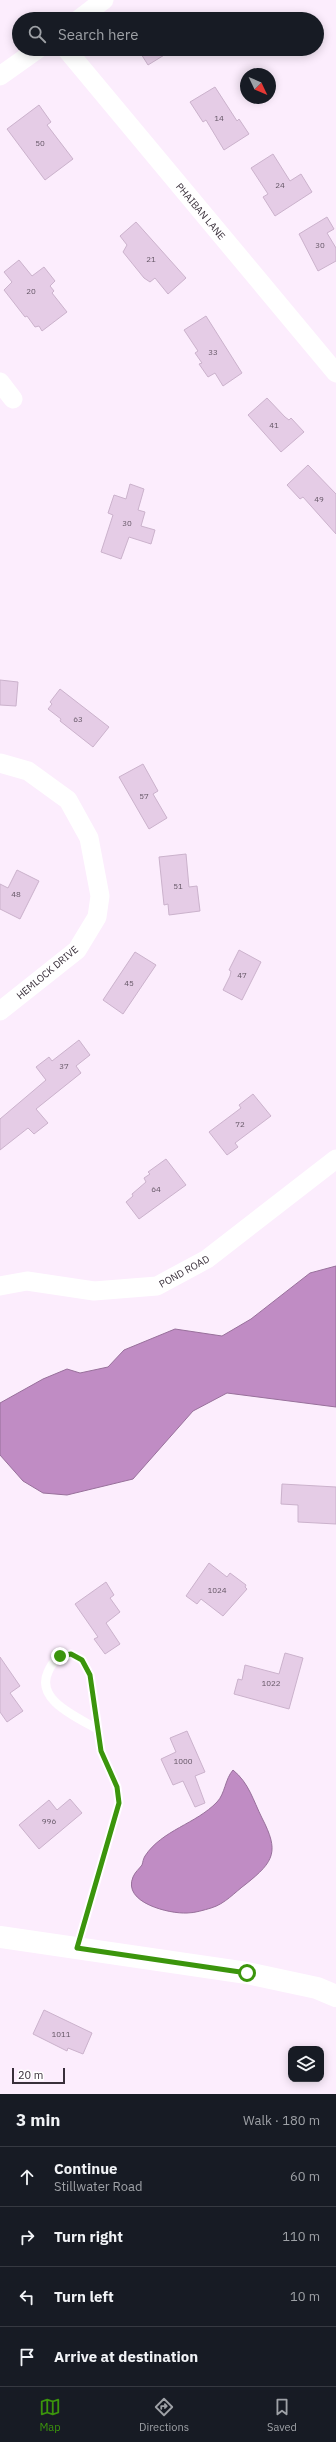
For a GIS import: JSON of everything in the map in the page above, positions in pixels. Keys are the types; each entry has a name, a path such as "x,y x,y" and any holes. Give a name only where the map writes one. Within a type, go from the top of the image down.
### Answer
{"main road":[{"path":"0,1937 247,1973 317,1988 336,1996"}],"street":[{"path":"88,12 104,0"},
{"path":"0,76 28,56"},
{"name":"PHAIBAN LANE","path":"72,56 336,374"},
{"path":"0,382 13,399"},
{"name":"HEMLOCK DRIVE","path":"0,763 28,771 68,800 90,838 100,896 97,917 77,950 0,1011"},
{"name":"POND ROAD","path":"0,1286 27,1281 94,1291 157,1286 207,1259 336,1159"}],"lane":[{"path":"77,1948 119,1803 117,1787 101,1751 90,1675 82,1660 71,1654 60,1656 51,1665 45,1677 44,1685 50,1696 61,1707 97,1729"}],"shaded area":[{"path":"336,1266 336,1407 227,1393 193,1411 133,1479 67,1495 43,1493 23,1481 0,1455 0,1403 43,1379 67,1369 80,1373 108,1367 124,1350 175,1329 222,1336 251,1319 310,1273"},
{"path":"233,1770 247,1786 271,1839 271,1855 268,1862 256,1876 230,1898 211,1908 187,1913 179,1913 160,1909 141,1900 134,1894 131,1886 133,1877 142,1865 145,1856 160,1840 209,1810 220,1799 228,1778"}],"building":[{"path":"142,56 163,56 148,65"},
{"path":"215,87 237,121 239,119 249,134 224,150 206,120 203,122 190,102"},
{"path":"39,105 51,122 47,125 73,159 45,180 7,129"},
{"path":"273,154 290,181 301,174 312,192 275,216 263,197 268,194 251,168"},
{"path":"327,217 334,229 327,233 336,248 336,261 318,271 299,234"},
{"path":"136,222 186,278 168,294 155,278 150,282 144,278 123,252 127,245 120,236"},
{"path":"19,260 32,276 44,267 55,281 50,286 54,291 52,293 67,312 42,331 39,326 35,327 27,316 25,317 4,290 12,282 4,272"},
{"path":"206,316 242,373 223,386 215,373 208,377 199,364 202,363 195,353 198,351 184,330"},
{"path":"267,398 285,417 289,420 291,418 304,432 281,452 248,415"},
{"path":"308,465 336,494 336,534 303,497 300,499 287,485"},
{"path":"130,484 144,489 138,510 145,512 141,526 155,530 151,544 129,537 121,559 101,552 113,515 108,513 114,495 126,499"},
{"path":"0,680 18,682 16,706 0,705"},
{"path":"60,689 109,727 93,747 60,721 61,719 48,709 52,704 50,702"},
{"path":"143,764 158,791 153,794 167,818 149,829 119,777"},
{"path":"186,854 189,887 197,886 200,911 169,915 168,904 164,905 159,857"},
{"path":"17,870 39,881 20,919 0,909 0,884 8,888"},
{"path":"239,950 261,962 242,1000 223,990 230,976 231,971 229,970"},
{"path":"135,952 156,965 123,1014 103,1000"},
{"path":"79,1040 90,1055 76,1066 81,1073 36,1109 48,1123 34,1134 28,1128 0,1150 0,1119 46,1080 36,1067 49,1057 52,1061"},
{"path":"253,1094 271,1116 235,1143 238,1147 227,1155 209,1132 241,1108 239,1105"},
{"path":"166,1159 186,1185 139,1219 126,1202 133,1196 132,1194 146,1182 144,1178 150,1174 148,1172"},
{"path":"282,1484 336,1487 336,1524 298,1522 298,1505 281,1504"},
{"path":"209,1563 227,1577 230,1573 246,1585 245,1587 247,1589 223,1616 201,1599 197,1604 186,1596"},
{"path":"106,1582 114,1595 110,1598 120,1612 106,1623 120,1644 105,1654 94,1639 98,1637 75,1604"},
{"path":"285,1653 303,1658 289,1709 234,1694 238,1679 242,1680 245,1665 279,1674"},
{"path":"0,1657 20,1686 10,1693 23,1711 7,1722 0,1712"},
{"path":"187,1731 205,1772 195,1776 205,1803 195,1807 183,1781 173,1785 161,1759 176,1752 170,1738"},
{"path":"70,1799 82,1813 39,1849 19,1825 49,1800 57,1810"},
{"path":"44,2010 92,2033 83,2054 68,2048 67,2051 33,2034"}],"route":[{"path":"60,1656 71,1654 82,1660 90,1675 101,1751 117,1787 119,1803 77,1948 247,1973"}]}
